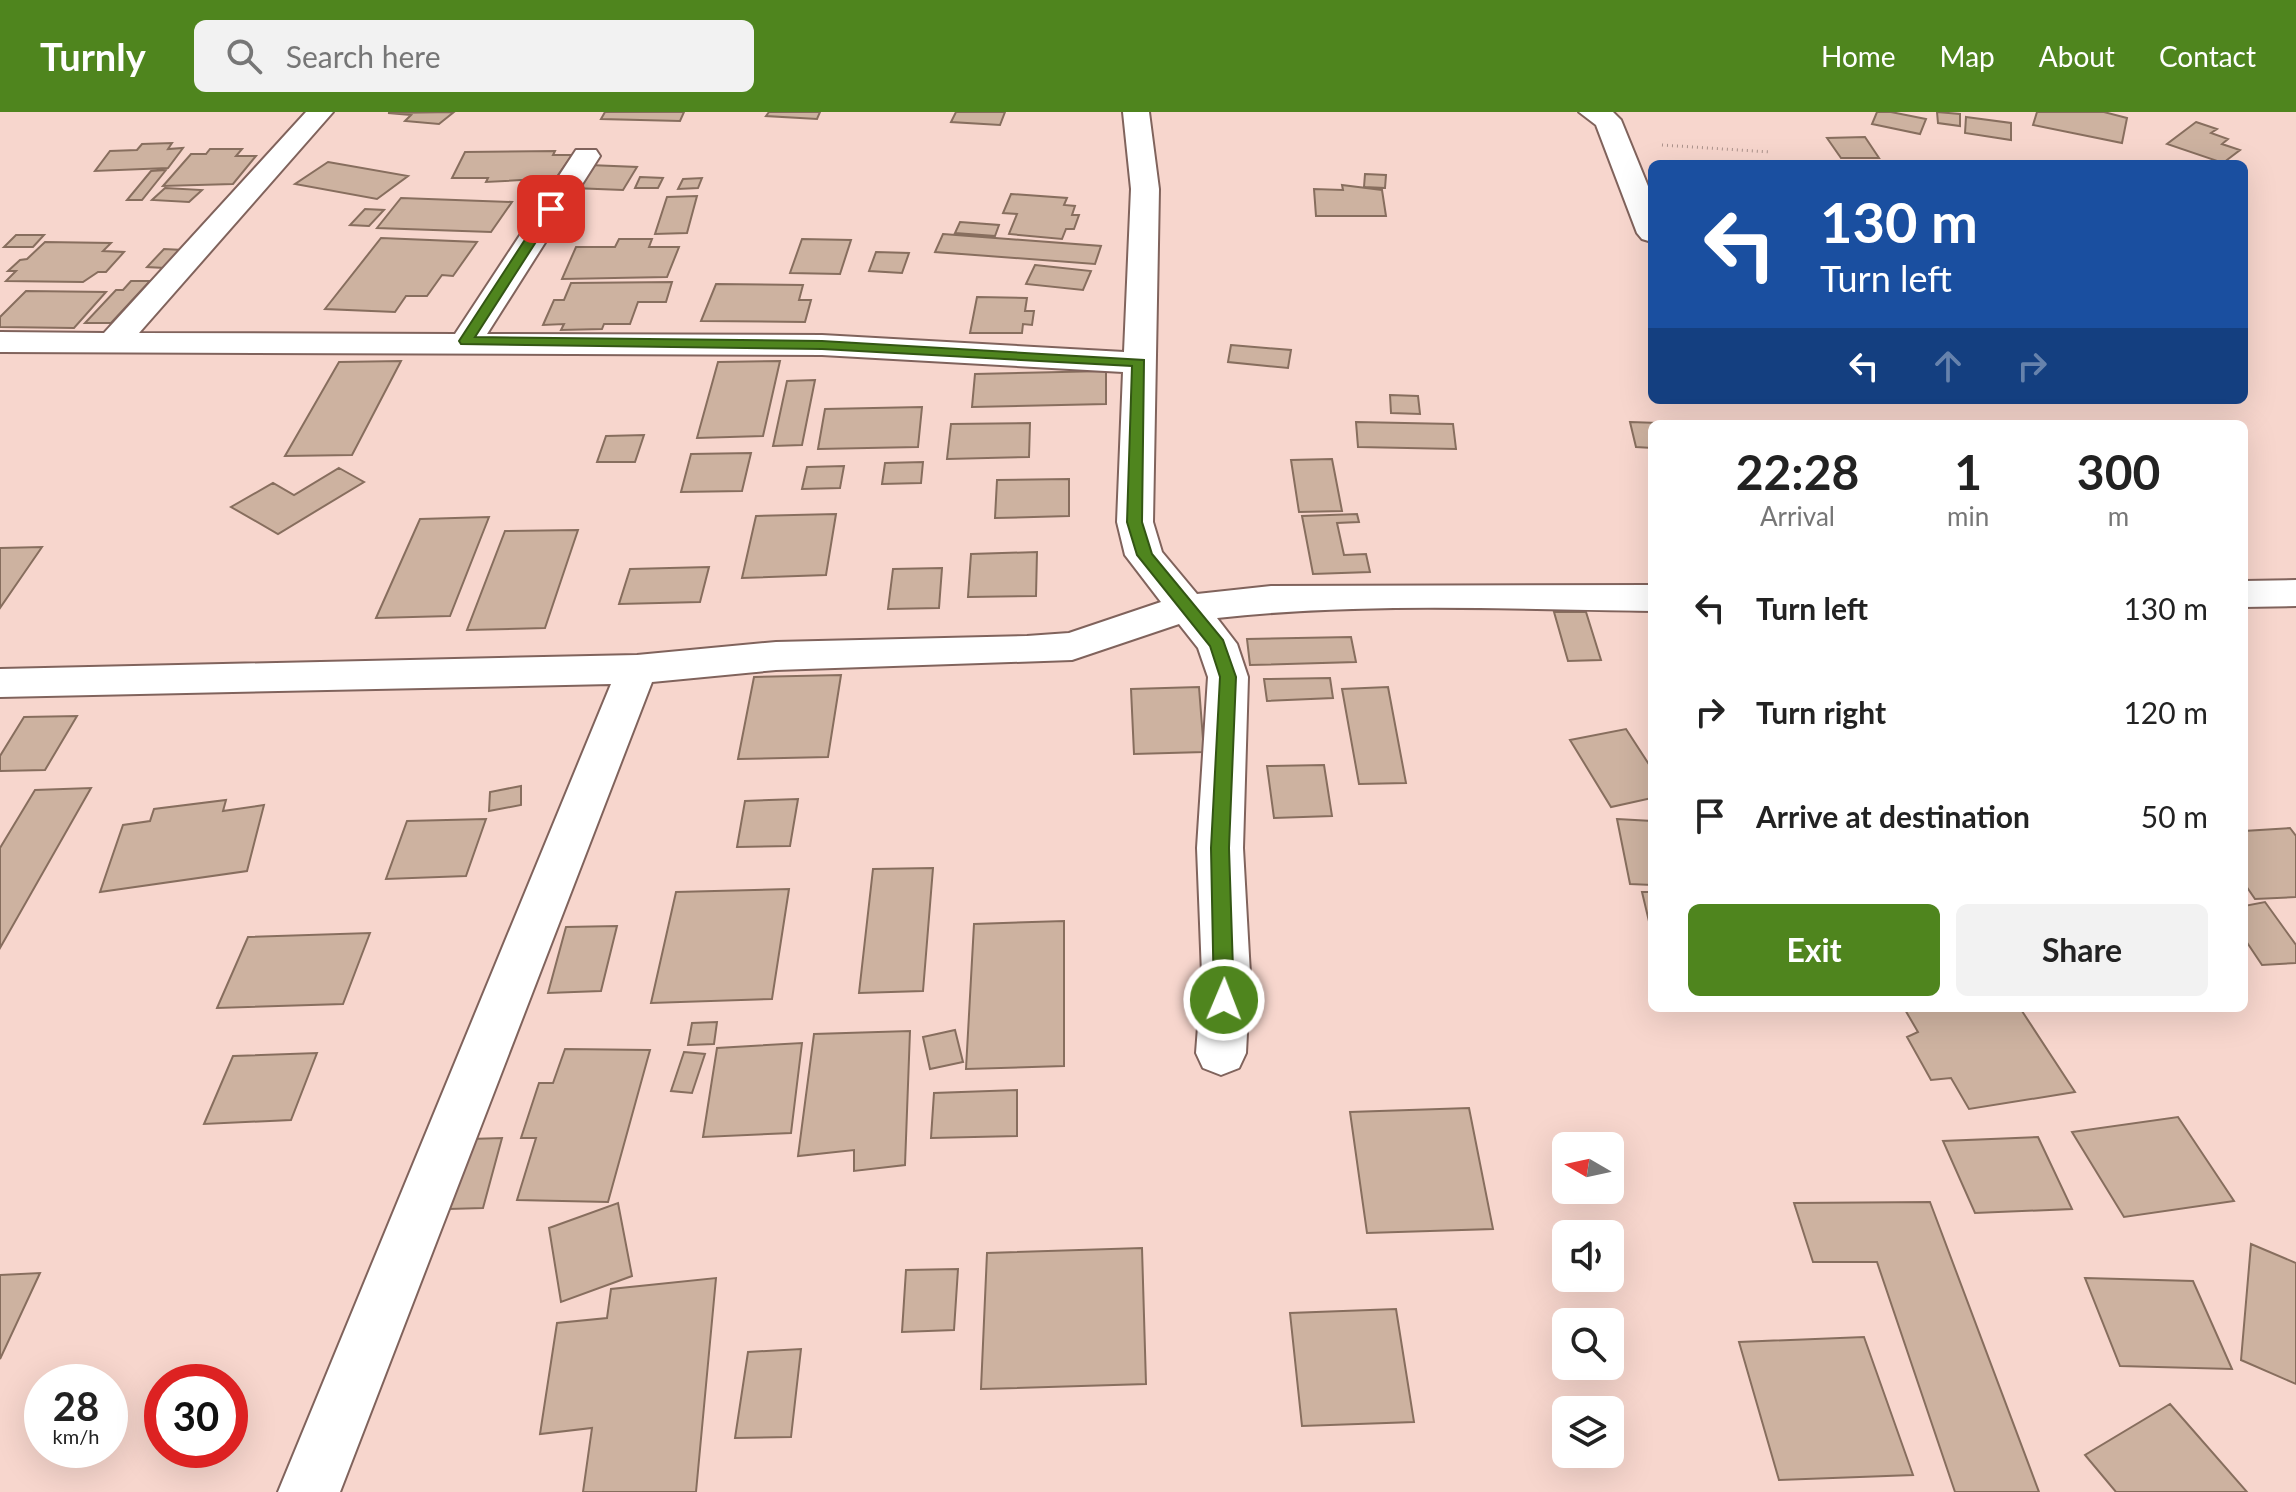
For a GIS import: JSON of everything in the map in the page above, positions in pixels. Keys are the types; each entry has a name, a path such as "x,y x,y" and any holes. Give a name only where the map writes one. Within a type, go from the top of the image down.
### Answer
{"street":[{"path":"114,341 320,112"},
{"path":"1136,112 1145,189 1135,522 1144,555 1217,644 1228,677 1220,848 1226,974 1221,1053"},
{"path":"1592,112 1608,120 1648,223"},
{"path":"466,341 586,156"},
{"path":"0,342 466,341 822,345 1139,363"},
{"path":"2248,594 2296,593"},
{"path":"0,683 637,669 776,656 1072,646 1185,608 1341,596 1648,598"},
{"path":"309,1492 637,669"}],"path":[{"path":"1617,142 1770,152"}],"building":[{"path":"454,112 439,124 405,121 411,115 388,113"},
{"path":"605,112 684,112 680,121 601,119"},
{"path":"769,112 820,112 817,119 766,116"},
{"path":"956,112 1005,112 1000,125 951,122"},
{"path":"1877,112 1926,119 1920,134 1872,124"},
{"path":"1937,112 1960,114 1960,126 1938,123"},
{"path":"2037,112 2104,112 2127,118 2122,143 2033,125"},
{"path":"1966,117 2011,123 2011,140 1965,133"},
{"path":"2196,122 2217,129 2211,133 2228,139 2222,144 2240,150 2227,160 2214,160 2167,144"},
{"path":"1865,137 1879,158 1841,158 1827,138"},
{"path":"172,143 168,149 183,148 168,168 95,171 110,151 137,150 142,144"},
{"path":"210,149 242,149 236,156 256,156 233,184 163,186 191,154 206,154"},
{"path":"555,151 553,155 572,155 556,178 486,182 488,178 452,178 465,152"},
{"path":"328,162 408,176 377,199 295,184"},
{"path":"589,165 637,167 623,190 573,188"},
{"path":"166,170 142,200 127,200 151,171"},
{"path":"1365,174 1386,175 1385,188 1364,187"},
{"path":"640,177 663,178 658,188 635,188"},
{"path":"702,178 698,188 678,189 683,179"},
{"path":"1342,185 1382,190 1386,216 1316,216 1314,189 1343,190"},
{"path":"165,188 202,190 189,202 152,200"},
{"path":"1011,194 1067,198 1064,205 1075,206 1072,215 1079,215 1074,229 1066,229 1062,239 1009,234 1017,214 1003,213"},
{"path":"697,196 687,233 655,234 667,197"},
{"path":"401,198 512,202 491,232 377,228"},
{"path":"365,209 384,210 369,226 350,225"},
{"path":"960,222 999,225 995,236 955,233"},
{"path":"943,234 1101,246 1095,264 935,252"},
{"path":"16,235 44,235 33,247 4,247"},
{"path":"381,238 477,242 453,276 442,275 427,296 406,296 395,312 325,309"},
{"path":"619,239 652,239 649,247 679,247 667,277 562,279 576,247 615,247"},
{"path":"802,239 851,240 840,274 790,273"},
{"path":"45,242 111,243 103,251 124,252 106,272 98,272 83,282 6,281 16,271 8,271"},
{"path":"164,249 182,250 165,268 147,267"},
{"path":"876,252 909,253 902,273 869,271"},
{"path":"1035,265 1091,271 1083,290 1026,284"},
{"path":"131,281 150,281 111,323 85,323 116,290 123,290"},
{"path":"672,282 666,302 638,302 630,324 604,324 602,329 561,330 564,324 543,325 554,300 564,300 571,283"},
{"path":"716,284 803,285 799,300 811,300 805,322 701,321"},
{"path":"26,291 106,292 74,328 0,327 0,317"},
{"path":"977,297 1027,298 1025,311 1034,311 1032,325 1023,324 1022,333 970,333"},
{"path":"1231,345 1291,350 1288,368 1228,362"},
{"path":"401,361 352,455 285,456 339,362"},
{"path":"780,361 763,436 697,438 718,362"},
{"path":"1106,371 1106,404 972,407 975,374"},
{"path":"815,380 802,445 773,446 787,381"},
{"path":"1390,395 1418,396 1420,414 1391,413"},
{"path":"922,407 918,447 818,449 825,409"},
{"path":"1356,422 1453,424 1456,449 1358,447"},
{"path":"1630,422 1648,423 1648,448 1636,447"},
{"path":"1030,423 1029,457 947,459 951,424"},
{"path":"644,435 635,462 597,462 606,436"},
{"path":"751,453 742,491 681,492 691,454"},
{"path":"1332,459 1342,511 1299,512 1291,460"},
{"path":"923,462 921,483 882,484 885,463"},
{"path":"844,466 840,488 802,489 807,467"},
{"path":"339,468 364,482 278,534 231,507 273,483 294,495"},
{"path":"1069,479 1069,516 995,518 997,480"},
{"path":"836,514 826,575 742,578 756,516"},
{"path":"1357,514 1359,522 1337,523 1344,555 1366,554 1370,572 1313,574 1302,516"},
{"path":"489,517 450,616 376,618 420,519"},
{"path":"578,530 545,628 467,630 505,531"},
{"path":"42,547 0,608 0,548"},
{"path":"1037,552 1036,596 968,597 971,554"},
{"path":"709,567 700,602 619,604 630,569"},
{"path":"942,568 939,608 888,609 893,569"},
{"path":"1554,612 1586,612 1601,660 1568,661"},
{"path":"1351,637 1356,662 1250,665 1247,639"},
{"path":"841,675 828,757 738,759 754,677"},
{"path":"1330,678 1333,698 1267,701 1264,679"},
{"path":"1199,687 1204,752 1134,754 1131,689"},
{"path":"1388,687 1406,783 1359,784 1342,689"},
{"path":"77,716 45,770 0,771 0,756 24,717"},
{"path":"1626,729 1648,763 1648,799 1611,807 1570,740"},
{"path":"1324,765 1332,816 1274,818 1267,766"},
{"path":"521,786 521,805 489,811 490,792"},
{"path":"91,788 0,948 0,848 35,790"},
{"path":"798,799 790,846 737,847 745,801"},
{"path":"226,800 223,811 264,805 247,871 100,892 123,825 150,821 154,809"},
{"path":"486,819 466,876 386,879 407,821"},
{"path":"1617,819 1648,821 1648,885 1630,884"},
{"path":"2290,828 2296,836 2296,897 2255,899 2248,889 2248,831"},
{"path":"933,868 923,991 859,993 873,869"},
{"path":"789,889 772,999 651,1003 676,892"},
{"path":"1642,892 1648,892 1648,917"},
{"path":"2265,902 2296,945 2296,963 2262,965 2248,944 2248,905"},
{"path":"1064,921 1064,1066 966,1069 974,924"},
{"path":"617,926 601,991 548,993 566,927"},
{"path":"370,933 343,1004 217,1008 248,937"},
{"path":"1906,1012 2023,1012 2075,1092 1969,1109 1951,1078 1931,1080 1907,1037 1918,1032"},
{"path":"717,1022 714,1044 688,1045 692,1023"},
{"path":"955,1030 963,1062 930,1069 923,1037"},
{"path":"910,1031 905,1165 854,1171 854,1150 798,1156 814,1034"},
{"path":"802,1043 791,1133 703,1137 717,1048"},
{"path":"565,1049 650,1050 608,1202 517,1200 536,1138 521,1138 539,1083 553,1083"},
{"path":"684,1052 705,1054 692,1093 671,1091"},
{"path":"317,1053 291,1120 204,1124 233,1056"},
{"path":"1017,1090 1017,1136 931,1138 934,1093"},
{"path":"1469,1108 1493,1229 1367,1233 1350,1112"},
{"path":"2178,1117 2234,1201 2124,1217 2072,1132"},
{"path":"2038,1137 2072,1209 1975,1213 1943,1141"},
{"path":"502,1138 483,1208 449,1209 470,1139"},
{"path":"1930,1202 2039,1492 1955,1492 1877,1262 1813,1262 1794,1203"},
{"path":"618,1203 632,1276 561,1302 549,1228"},
{"path":"2251,1244 2296,1263 2296,1384 2241,1360"},
{"path":"1142,1248 1146,1384 981,1389 987,1253"},
{"path":"958,1269 954,1330 902,1332 906,1270"},
{"path":"40,1273 0,1359 0,1275"},
{"path":"716,1278 696,1492 583,1492 592,1428 540,1434 557,1323 607,1318 611,1289"},
{"path":"2085,1278 2193,1281 2232,1369 2120,1366"},
{"path":"1396,1309 1414,1422 1302,1426 1290,1313"},
{"path":"1864,1337 1913,1475 1779,1480 1739,1342"},
{"path":"801,1349 791,1437 735,1438 748,1352"},
{"path":"2170,1404 2247,1492 2116,1492 2085,1455"}],"route":[{"path":"551,209 466,341 822,345 1139,363 1135,522 1144,555 1217,644 1228,677 1220,848 1226,974 1224,1000"}]}
